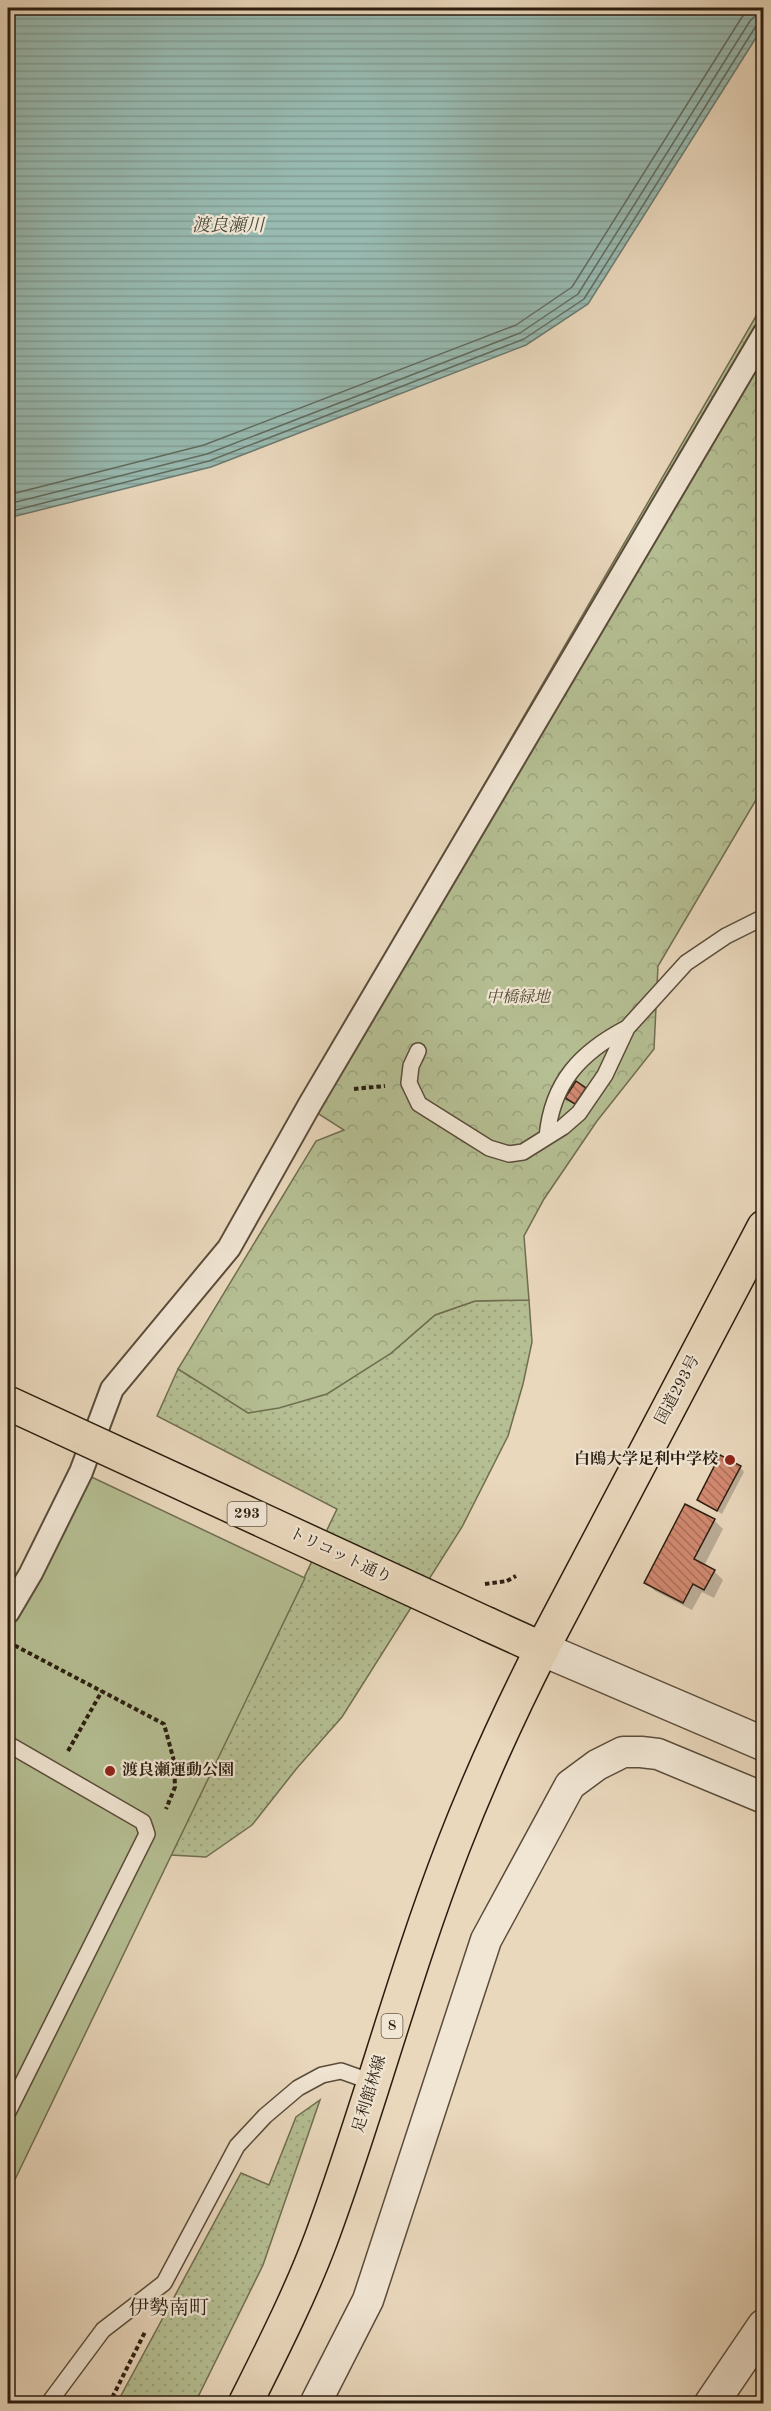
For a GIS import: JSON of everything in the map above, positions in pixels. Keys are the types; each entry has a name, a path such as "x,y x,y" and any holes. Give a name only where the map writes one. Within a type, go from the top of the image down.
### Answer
{"main road":[{"name":"国道293号","path":"542,1649 764,1227"},
{"name":"トリコット通り","path":"8,1403 542,1649"},
{"name":"足利館林線","path":"245,2403 272,2349 320,2241 452,1849 506,1720 542,1649"}],"street":[{"path":"8,1612 31,1573 81,1472 112,1389 229,1248 310,1104 764,334"},
{"path":"542,1649 764,1744"},
{"path":"315,2403 368,2300 486,1940 570,1785 597,1765 623,1752 640,1752 658,1754 764,1798"},
{"path":"711,2403 764,2326"}],"lane":[{"path":"418,1051 411,1066 409,1083 419,1104 489,1148 509,1154 523,1152 579,1113 593,1095 615,1057 627,1028 686,963 726,936 764,917"},
{"path":"547,1137 549,1119 567,1077 584,1055 610,1036 627,1028"},
{"path":"8,1744 143,1822 147,1834 8,2112"},
{"path":"48,2403 104,2330 164,2283 237,2146 266,2115 298,2088 322,2075 341,2071 372,2082"}],"path":[{"path":"310,1104 353,1089 409,1083"},
{"path":"507,1581 516,1576"},
{"path":"8,1642 164,1724 174,1761 175,1787 165,1811 147,1834"},
{"path":"63,1759 102,1691"},
{"path":"109,2403 134,2357 164,2283"}],"green space":[{"name":"中橋緑地","path":"763,304 763,788 658,966 654,1049 597,1121 544,1199 524,1236 529,1300 475,1301 435,1315 390,1354 327,1394 279,1408 248,1413 178,1369 316,1141 344,1130 300,1102"},
{"path":"529,1300 532,1342 508,1436 462,1527 342,1717 297,1768 252,1825 206,1857 171,1855 337,1509 157,1416 178,1369 206,1386 390,1354 435,1315 475,1301"},
{"name":"渡良瀬運動公園","path":"69,1469 81,1472 305,1578 8,2194 8,1593 22,1569"},
{"path":"320,2100 263,2265 195,2403 117,2403 241,2173 269,2185 296,2117"}],"water":[{"name":"渡良瀬川","path":"8,8 763,8 764,25 588,304 526,345 211,467 8,518"}],"building":[{"path":"576,1081 586,1088 575,1104 565,1098"},
{"path":"720,1455 741,1466 717,1511 697,1500"},
{"path":"685,1504 715,1519 694,1559 715,1570 704,1590 693,1584 683,1603 644,1583"}],"place":[{"name":"白鴎大学足利中学校","path":"730,1460"},
{"name":"渡良瀬運動公園","path":"110,1771"}],"district":[{"name":"伊勢南町","path":"169,2309"}]}
